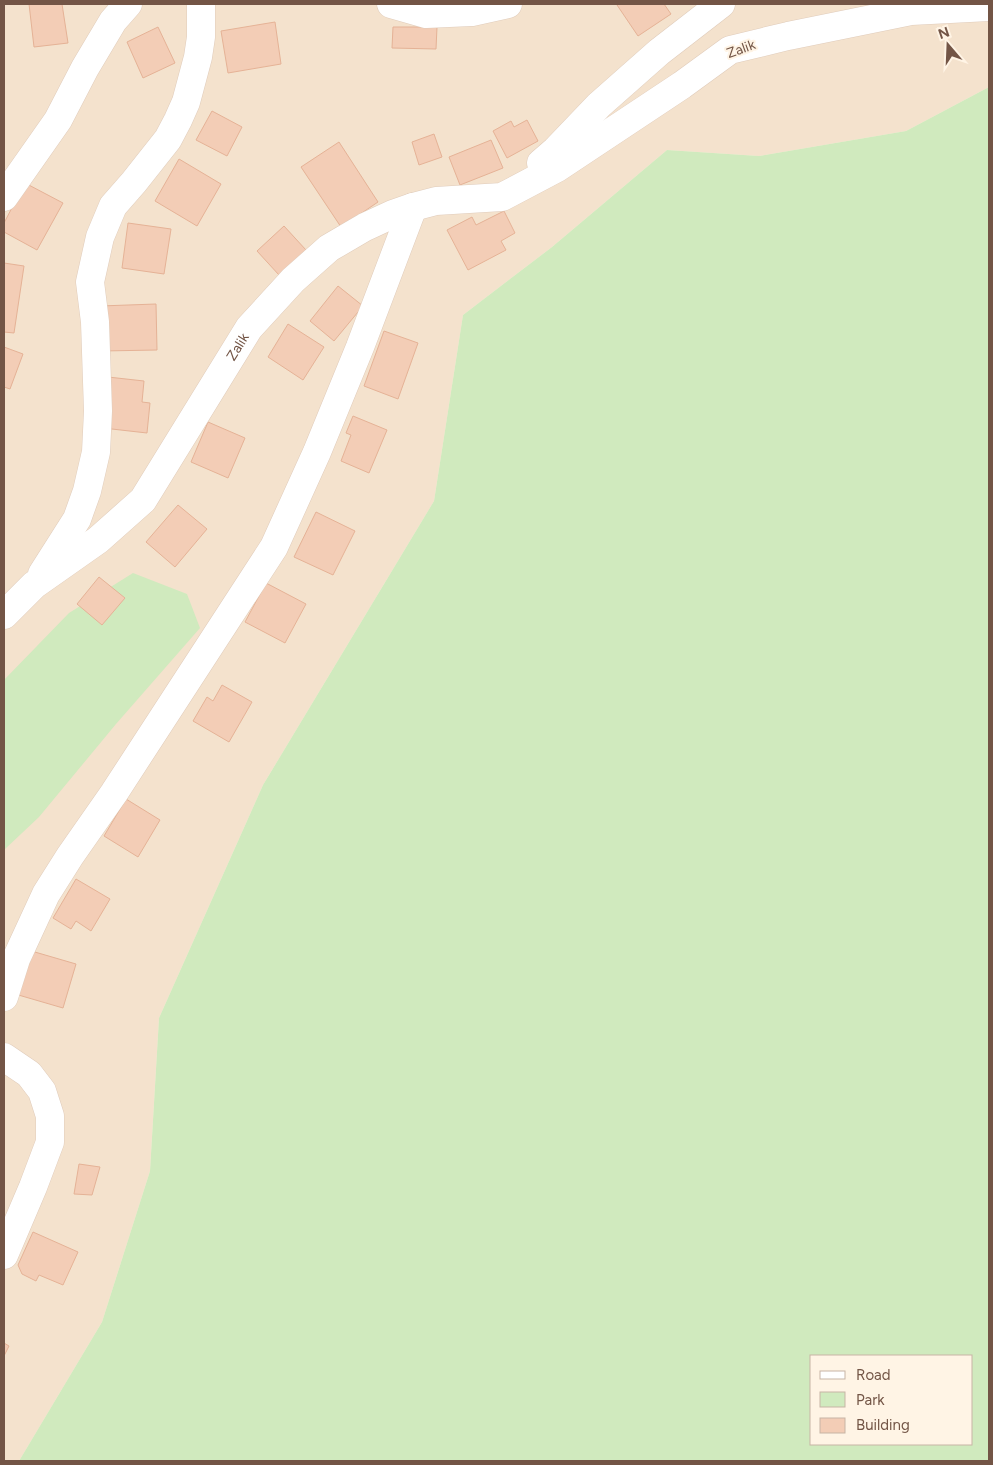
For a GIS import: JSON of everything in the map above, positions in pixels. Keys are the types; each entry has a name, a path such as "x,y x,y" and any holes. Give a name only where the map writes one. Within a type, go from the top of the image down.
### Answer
{"street":[{"path":"4,197 58,120 85,68 114,21 128,4"},
{"name":"Zalik","path":"34,585 76,519 87,491 96,452 98,391 90,282 100,237 113,206 168,139 186,102 198,57 201,37 201,4"},
{"path":"391,4 426,14 472,12 508,4"},
{"path":"502,197 556,150 599,105 652,58 721,4"},
{"name":"Zalik","path":"4,615 34,585 98,540 143,500 249,328 293,280 329,248 365,227 412,207 436,201 502,197 557,168 682,85 730,50 911,11 989,7"},
{"path":"4,997 16,958 46,894 274,547 321,443 360,347 412,207"},
{"path":"4,1057 29,1074 42,1091 50,1116 50,1142 33,1188 4,1255"}],"shaded area":[{"path":"4,4 989,4 989,87 906,131 759,156 667,150 552,247 463,315 434,501 263,785 159,1018 150,1171 102,1322 19,1461 4,1461"}],"green space":[{"path":"989,87 989,1461 19,1461 102,1322 150,1171 159,1018 263,785 434,501 463,315 552,247 667,150 759,156 906,131"},
{"path":"133,573 187,594 200,628 116,724 39,817 4,850 4,680 69,613"}],"building":[{"path":"29,4 62,4 68,43 34,47"},
{"path":"664,4 671,14 638,36 617,5"},
{"path":"275,22 281,64 228,73 221,31"},
{"path":"158,27 175,63 143,78 127,42"},
{"path":"393,27 437,27 436,49 392,48"},
{"path":"212,111 242,127 227,156 196,140"},
{"path":"527,120 538,141 507,158 493,131 511,121 514,127"},
{"path":"434,134 442,157 419,165 412,142"},
{"path":"491,140 503,168 460,185 449,157"},
{"path":"339,142 378,202 341,227 301,167"},
{"path":"179,159 221,184 197,226 155,201"},
{"path":"25,183 63,203 37,250 4,232 4,223"},
{"path":"504,211 515,233 501,241 506,250 468,270 447,230 472,217 476,225"},
{"path":"128,223 171,229 164,274 122,268"},
{"path":"284,226 306,250 279,275 257,251"},
{"path":"4,263 24,266 14,333 4,332"},
{"path":"338,286 363,306 334,341 310,321"},
{"path":"156,304 157,350 102,351 100,306"},
{"path":"288,324 324,347 303,380 268,357"},
{"path":"384,331 418,343 398,399 364,386"},
{"path":"4,347 23,354 10,389 4,387"},
{"path":"108,377 144,381 142,402 150,403 147,433 103,428"},
{"path":"353,416 387,430 369,473 341,461 351,435 346,433"},
{"path":"208,422 245,438 228,478 191,462"},
{"path":"178,505 207,529 175,567 146,542"},
{"path":"316,512 355,531 333,575 294,557"},
{"path":"99,577 125,598 102,625 77,604"},
{"path":"266,583 306,604 285,643 245,622"},
{"path":"222,685 252,702 229,742 193,721 207,697 213,701"},
{"path":"126,799 160,820 138,857 104,836"},
{"path":"76,879 110,899 91,931 76,921 71,929 53,918"},
{"path":"28,950 76,964 63,1008 15,994"},
{"path":"79,1164 100,1167 92,1195 74,1194"},
{"path":"33,1232 78,1252 63,1285 39,1275 36,1281 22,1274 18,1265"},
{"path":"4,1343 9,1346 4,1356"}]}
